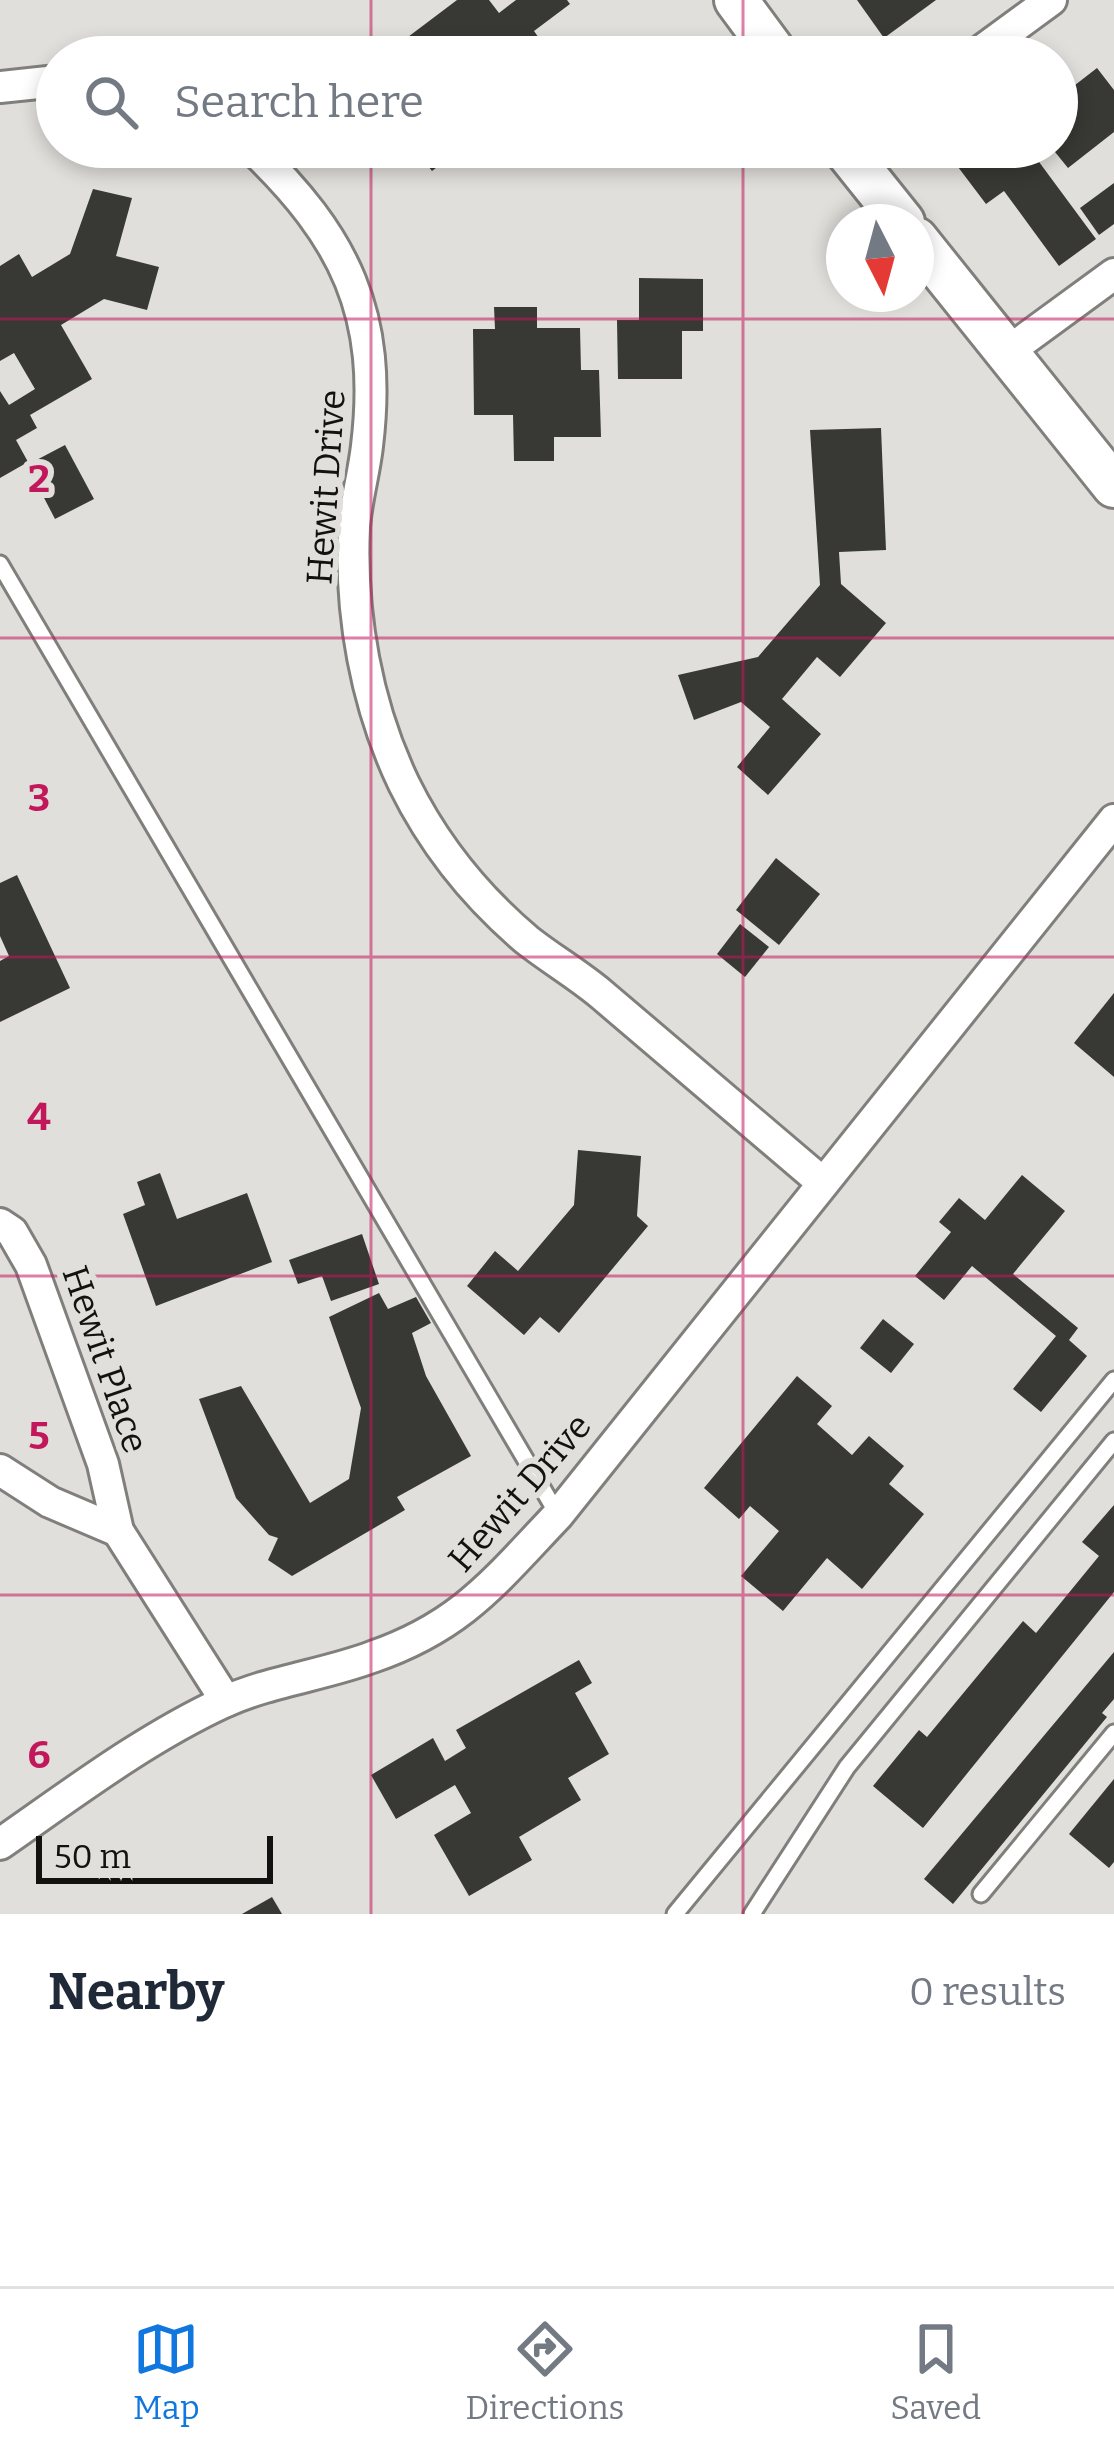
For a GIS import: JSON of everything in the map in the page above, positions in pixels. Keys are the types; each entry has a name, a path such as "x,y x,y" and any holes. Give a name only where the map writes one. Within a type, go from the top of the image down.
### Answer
{"main road":[{"path":"736,0 763,36"},
{"path":"861,168 888,204"},
{"path":"934,262 1114,486"}],"street":[{"path":"1002,36 1051,0"},
{"path":"0,87 36,83"},
{"name":"Hewit Drive","path":"273,168 297,190 345,265 364,316 372,376 367,447 354,523 354,584 365,674 402,779 427,826 456,870 527,939 594,988 823,1183"},
{"path":"1006,353 1114,274"},
{"name":"Hewit Drive","path":"0,1844 111,1766 226,1701 372,1658 426,1636 472,1606 558,1515 1114,820"},
{"name":"Hewit Place","path":"0,1224 12,1232 31,1265 104,1464 118,1531 226,1701"},
{"path":"0,1470 50,1502 118,1531"}],"lane":[{"path":"0,564 558,1515"},
{"path":"675,1914 1114,1380"},
{"path":"752,1914 848,1767 1114,1441"},
{"path":"981,1894 1114,1732"}],"building":[{"path":"457,0 489,0 499,13 516,0 567,0 570,4 534,31 538,36 409,36"},
{"path":"857,0 936,0 887,36"},
{"path":"1097,68 1114,90 1114,132 1078,160 1078,83"},
{"path":"959,168 1044,168 1096,239 1059,266 1004,191 986,204"},
{"path":"1114,183 1114,224 1099,235 1080,208"},
{"path":"93,189 132,198 116,256 159,267 147,310 104,299 61,325 92,379 30,415 37,428 16,440 28,462 0,478 0,391 9,405 35,389 14,353 0,361 0,266 19,254 32,277 70,254"},
{"path":"639,278 703,279 703,331 682,331 682,379 618,379 617,320 639,320"},
{"path":"494,307 537,307 537,328 580,328 581,370 599,370 601,437 554,437 554,461 514,461 513,415 474,415 473,329 495,329"},
{"path":"881,428 886,550 839,552 841,584 886,623 840,677 817,657 782,699 821,734 768,795 737,767 770,727 741,702 694,720 678,675 758,657 820,585 810,430"},
{"path":"65,445 94,499 55,519 27,465"},
{"path":"776,858 820,894 779,945 736,910"},
{"path":"17,875 70,988 0,1022 0,961 9,956 0,936 0,883"},
{"path":"740,924 769,947 745,977 717,954"},
{"path":"1114,993 1114,1077 1074,1043"},
{"path":"578,1150 641,1156 637,1216 648,1226 559,1333 540,1317 524,1335 467,1286 495,1251 518,1271 574,1205"},
{"path":"160,1173 177,1219 247,1193 272,1262 156,1306 123,1214 145,1205 137,1182"},
{"path":"1022,1175 1065,1211 1013,1274 1078,1328 1069,1340 1087,1356 1041,1412 1013,1389 1056,1336 972,1266 944,1300 915,1276 951,1232 939,1222 959,1198 985,1220"},
{"path":"362,1234 379,1284 331,1301 322,1276 298,1284 289,1260"},
{"path":"379,1293 388,1309 416,1297 431,1323 412,1333 426,1376 471,1456 397,1497 405,1510 292,1576 268,1560 278,1538 269,1535 236,1498 199,1399 241,1386 310,1503 349,1479 361,1408 329,1317"},
{"path":"883,1319 914,1344 891,1373 860,1348"},
{"path":"797,1376 832,1406 817,1424 852,1455 869,1436 904,1466 889,1484 924,1514 862,1589 827,1558 783,1611 741,1576 779,1531 750,1506 739,1519 704,1488"},
{"path":"1114,1505 1114,1592 923,1828 873,1786 919,1730 927,1737 1023,1621 1036,1633 1099,1556 1082,1542"},
{"path":"1114,1652 1114,1699 1102,1713 1107,1717 953,1904 924,1879"},
{"path":"579,1660 592,1683 575,1693 609,1754 568,1778 581,1800 519,1837 532,1860 469,1896 434,1835 471,1813 455,1785 396,1819 371,1775 433,1738 445,1761 466,1748 456,1730"},
{"path":"1114,1779 1114,1862 1109,1868 1069,1834"},
{"path":"272,1897 282,1914 242,1914"}]}
